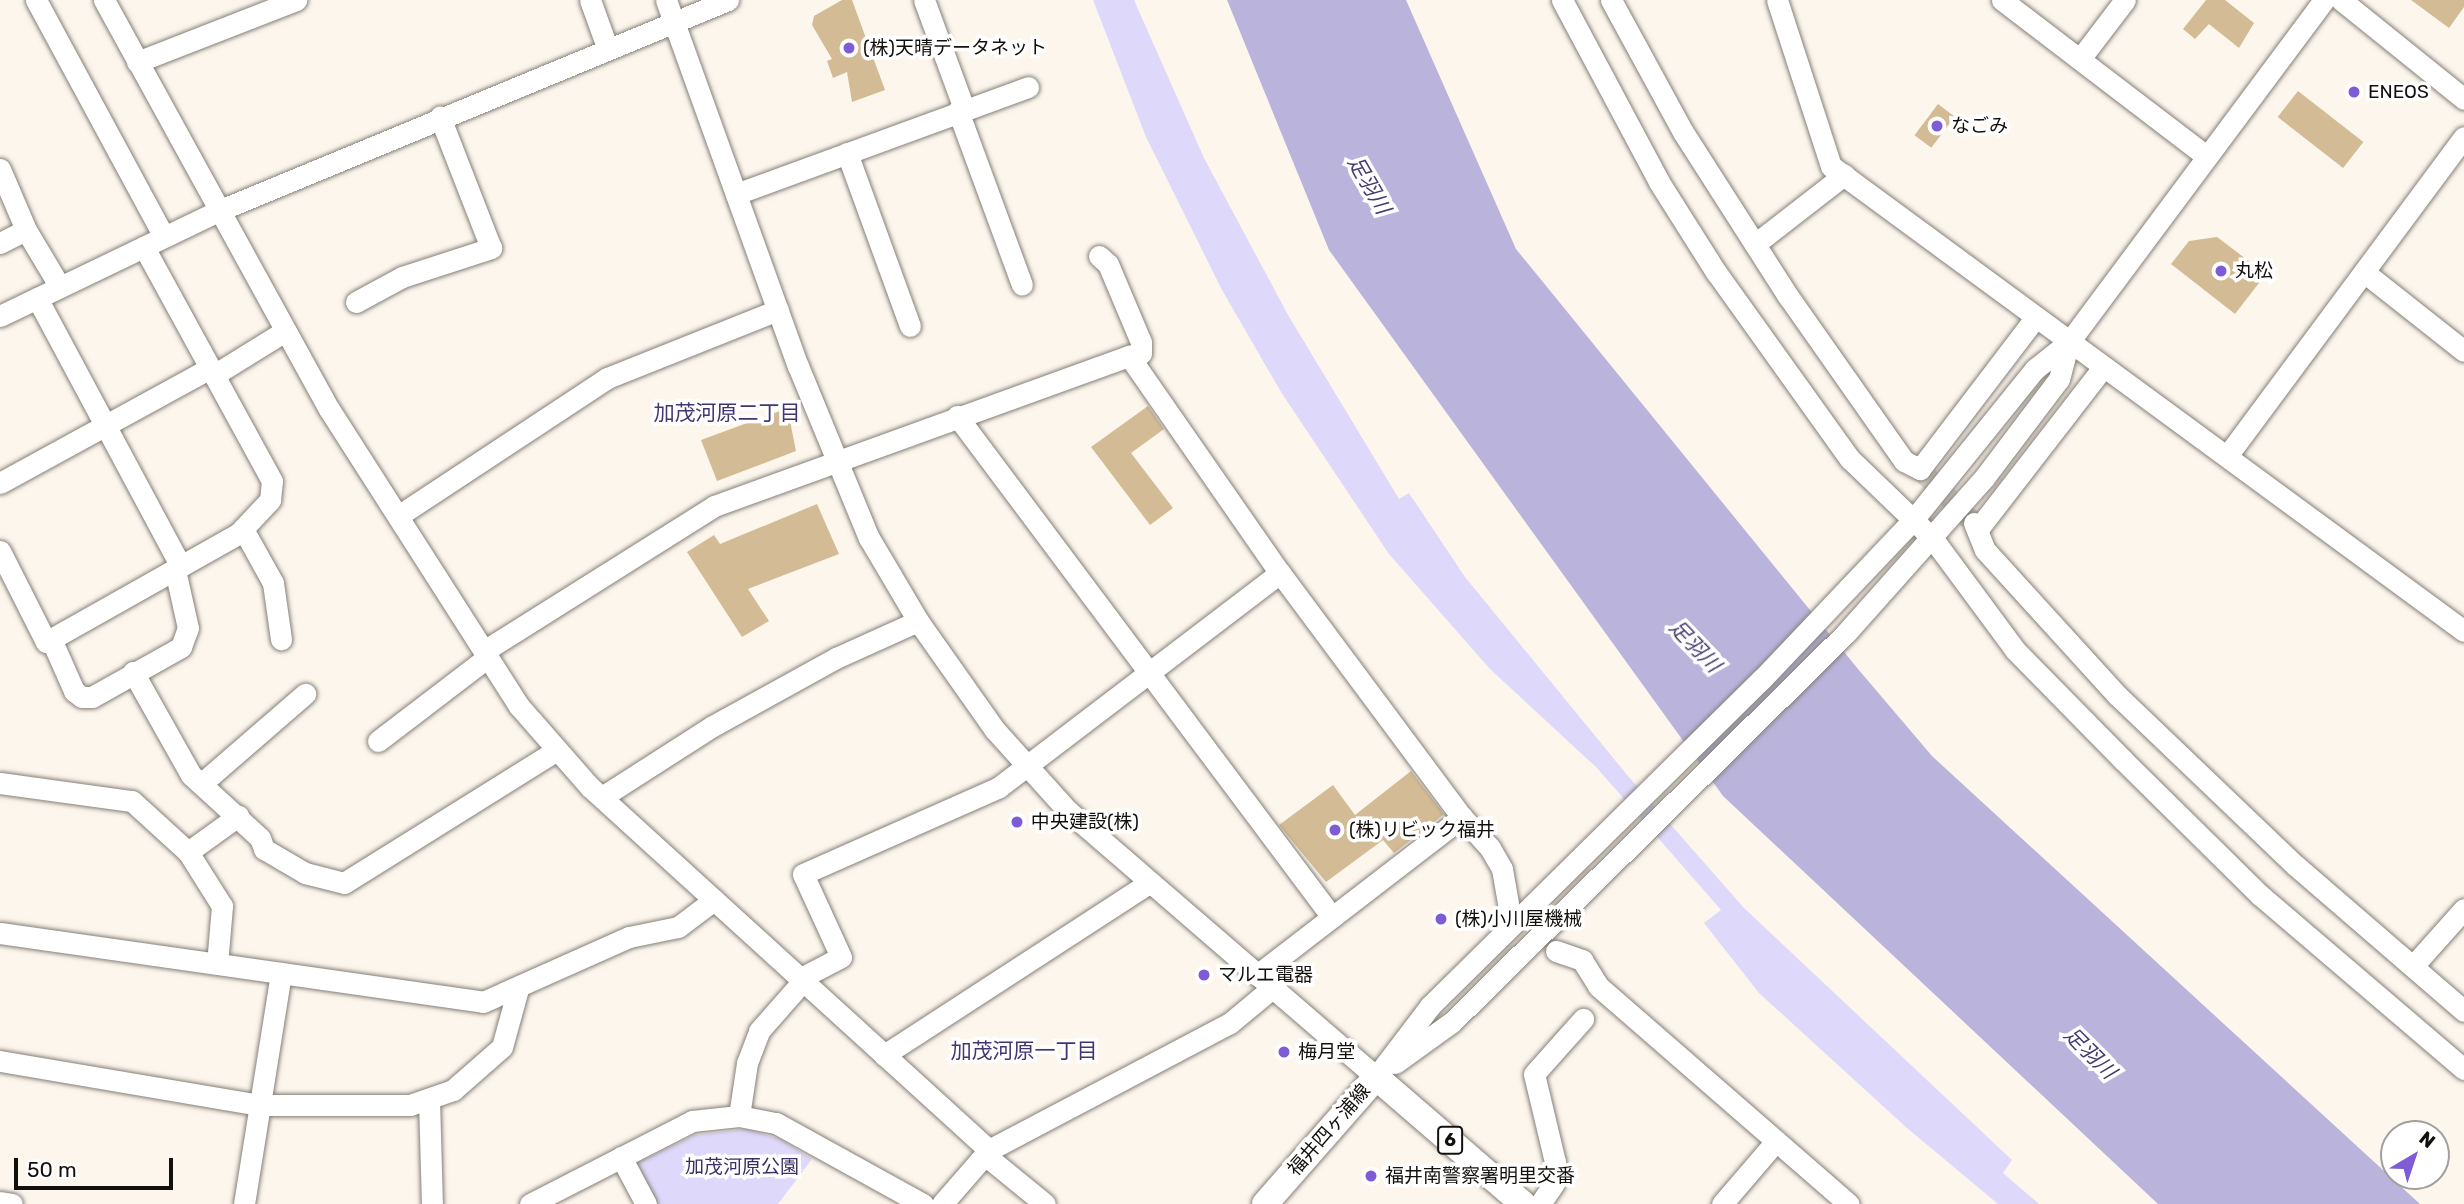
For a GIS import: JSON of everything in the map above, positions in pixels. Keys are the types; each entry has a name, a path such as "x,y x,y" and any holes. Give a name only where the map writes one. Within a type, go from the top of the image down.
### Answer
{"main road":[{"name":"福井四ヶ浦線","path":"1265,1204 1376,1077 1523,1204"}],"street":[{"path":"36,0 164,237"},
{"path":"104,0 285,331 486,654 555,751 1045,1204"},
{"path":"137,62 295,0"},
{"path":"590,0 607,47"},
{"path":"0,317 218,211 607,47 669,10 728,0"},
{"path":"924,0 1022,285"},
{"path":"1562,0 1659,182 1716,272 1850,459 1930,543 2015,650 2054,692 2260,894 2464,1069"},
{"path":"1611,0 1683,132 1887,443 1904,461 1920,469 2035,318"},
{"path":"1777,0 1831,166 2464,631"},
{"path":"2002,0 2207,157"},
{"path":"2080,59 2125,0"},
{"path":"1376,1077 1430,1006 1762,679 1910,524 2035,369 2068,342 2324,0"},
{"path":"2341,0 2464,99"},
{"path":"669,10 778,310 836,458 869,538 918,621 1025,767 1149,883 1376,1077"},
{"path":"736,194 1028,87"},
{"path":"356,302 402,277 491,248 440,117"},
{"path":"2227,456 2464,137"},
{"path":"847,153 910,326"},
{"path":"0,169 26,230 60,287"},
{"path":"1755,244 1844,175"},
{"path":"0,243 26,230"},
{"path":"0,551 46,642 243,529 270,500 272,481 144,247"},
{"path":"378,741 486,654 714,506 836,458 1141,353 1141,342 1108,264 1099,256"},
{"path":"2364,272 2464,351"},
{"path":"37,298 108,424 178,568 188,628 181,648 92,697 82,696 74,691 51,639"},
{"path":"398,516 607,378 778,310"},
{"path":"0,483 285,331"},
{"path":"1376,1077 1452,1023 1579,900 1930,543 2059,379 2068,342"},
{"path":"1129,356 1280,573 1502,869 1508,903"},
{"path":"2103,367 1976,526 1984,550 2118,696 2295,865 2464,1011"},
{"path":"957,416 1332,917"},
{"path":"243,529 273,583 281,639"},
{"path":"739,1116 747,1063 759,1031 802,979 841,957 803,874 999,787 1280,573"},
{"path":"602,797 711,727 836,657 918,621"},
{"path":"133,673 191,775 238,816 264,849 305,873 344,883 555,751"},
{"path":"201,784 305,694"},
{"path":"0,783 132,801 188,852 222,906 217,964"},
{"path":"188,852 238,816"},
{"path":"942,1204 987,1152 1230,1023 1265,981 1332,917 1462,817"},
{"path":"884,1055 1149,883"},
{"path":"0,933 483,1002 518,989 629,937 678,927 715,900"},
{"path":"2413,966 2464,909"},
{"path":"1556,951 1583,960 1598,986 1849,1204"},
{"path":"244,1204 281,974"},
{"path":"0,1061 260,1105 410,1105 453,1090 502,1047 518,989"},
{"path":"1540,1204 1553,1183 1555,1162 1534,1074 1583,1018"},
{"path":"429,1098 432,1204"},
{"path":"530,1204 692,1121 739,1116 776,1123 923,1204"},
{"path":"1722,1204 1776,1141"},
{"path":"621,1157 646,1204"},
{"path":"0,1202 12,1204"}],"green space":[{"path":"1093,0 1134,0 1204,158 1288,315 1399,499 1409,493 1465,577 1628,776 1744,908 2012,1160 2003,1173 2039,1204 1998,1204 1907,1128 1759,993 1704,923 1721,910 1597,768 1490,669 1389,554 1281,392 1222,290 1146,137"},
{"name":"加茂河原公園","path":"746,1129 780,1139 812,1159 778,1204 656,1204 637,1163 695,1135"}],"water":[{"name":"足羽川","path":"1227,0 1406,0 1516,249 1858,669 1932,756 2380,1167 2380,1190 2405,1190 2420,1204 2158,1204 1723,796 1329,250"}],"building":[{"path":"842,0 852,0 885,90 852,102 847,72 833,78 827,61 832,59 812,25 814,16"},
{"path":"2206,0 2225,0 2254,23 2239,48 2209,24 2195,39 2183,29"},
{"path":"2411,0 2464,0 2464,7 2449,28"},
{"path":"2298,91 2363,142 2343,168 2278,117"},
{"path":"1938,104 1955,117 1931,148 1915,135"},
{"path":"2217,237 2266,274 2235,314 2171,264 2189,241"},
{"path":"1148,406 1164,429 1131,453 1173,508 1150,525 1091,447"},
{"path":"780,411 783,417 789,416 796,451 717,481 701,440"},
{"path":"817,504 839,554 748,589 769,621 742,637 687,552 714,535 720,544"},
{"path":"1411,771 1444,814 1394,853 1383,840 1326,882 1279,825 1333,785 1355,815"}],"tunnel":[{"path":"1920,469 1970,519"}],"place":[{"name":"(株)天晴データネット","path":"849,48"},
{"name":"ENEOS","path":"2354,92"},
{"name":"なごみ","path":"1937,126"},
{"name":"丸松","path":"2221,271"},
{"name":"中央建設(株)","path":"1017,822"},
{"name":"(株)リビック福井","path":"1335,830"},
{"name":"(株)小川屋機械","path":"1441,919"},
{"name":"マルエ電器","path":"1204,975"},
{"name":"梅月堂","path":"1284,1052"},
{"name":"福井南警察署明里交番","path":"1371,1176"}],"district":[{"name":"加茂河原二丁目","path":"727,413"},
{"name":"加茂河原一丁目","path":"1024,1051"}]}
